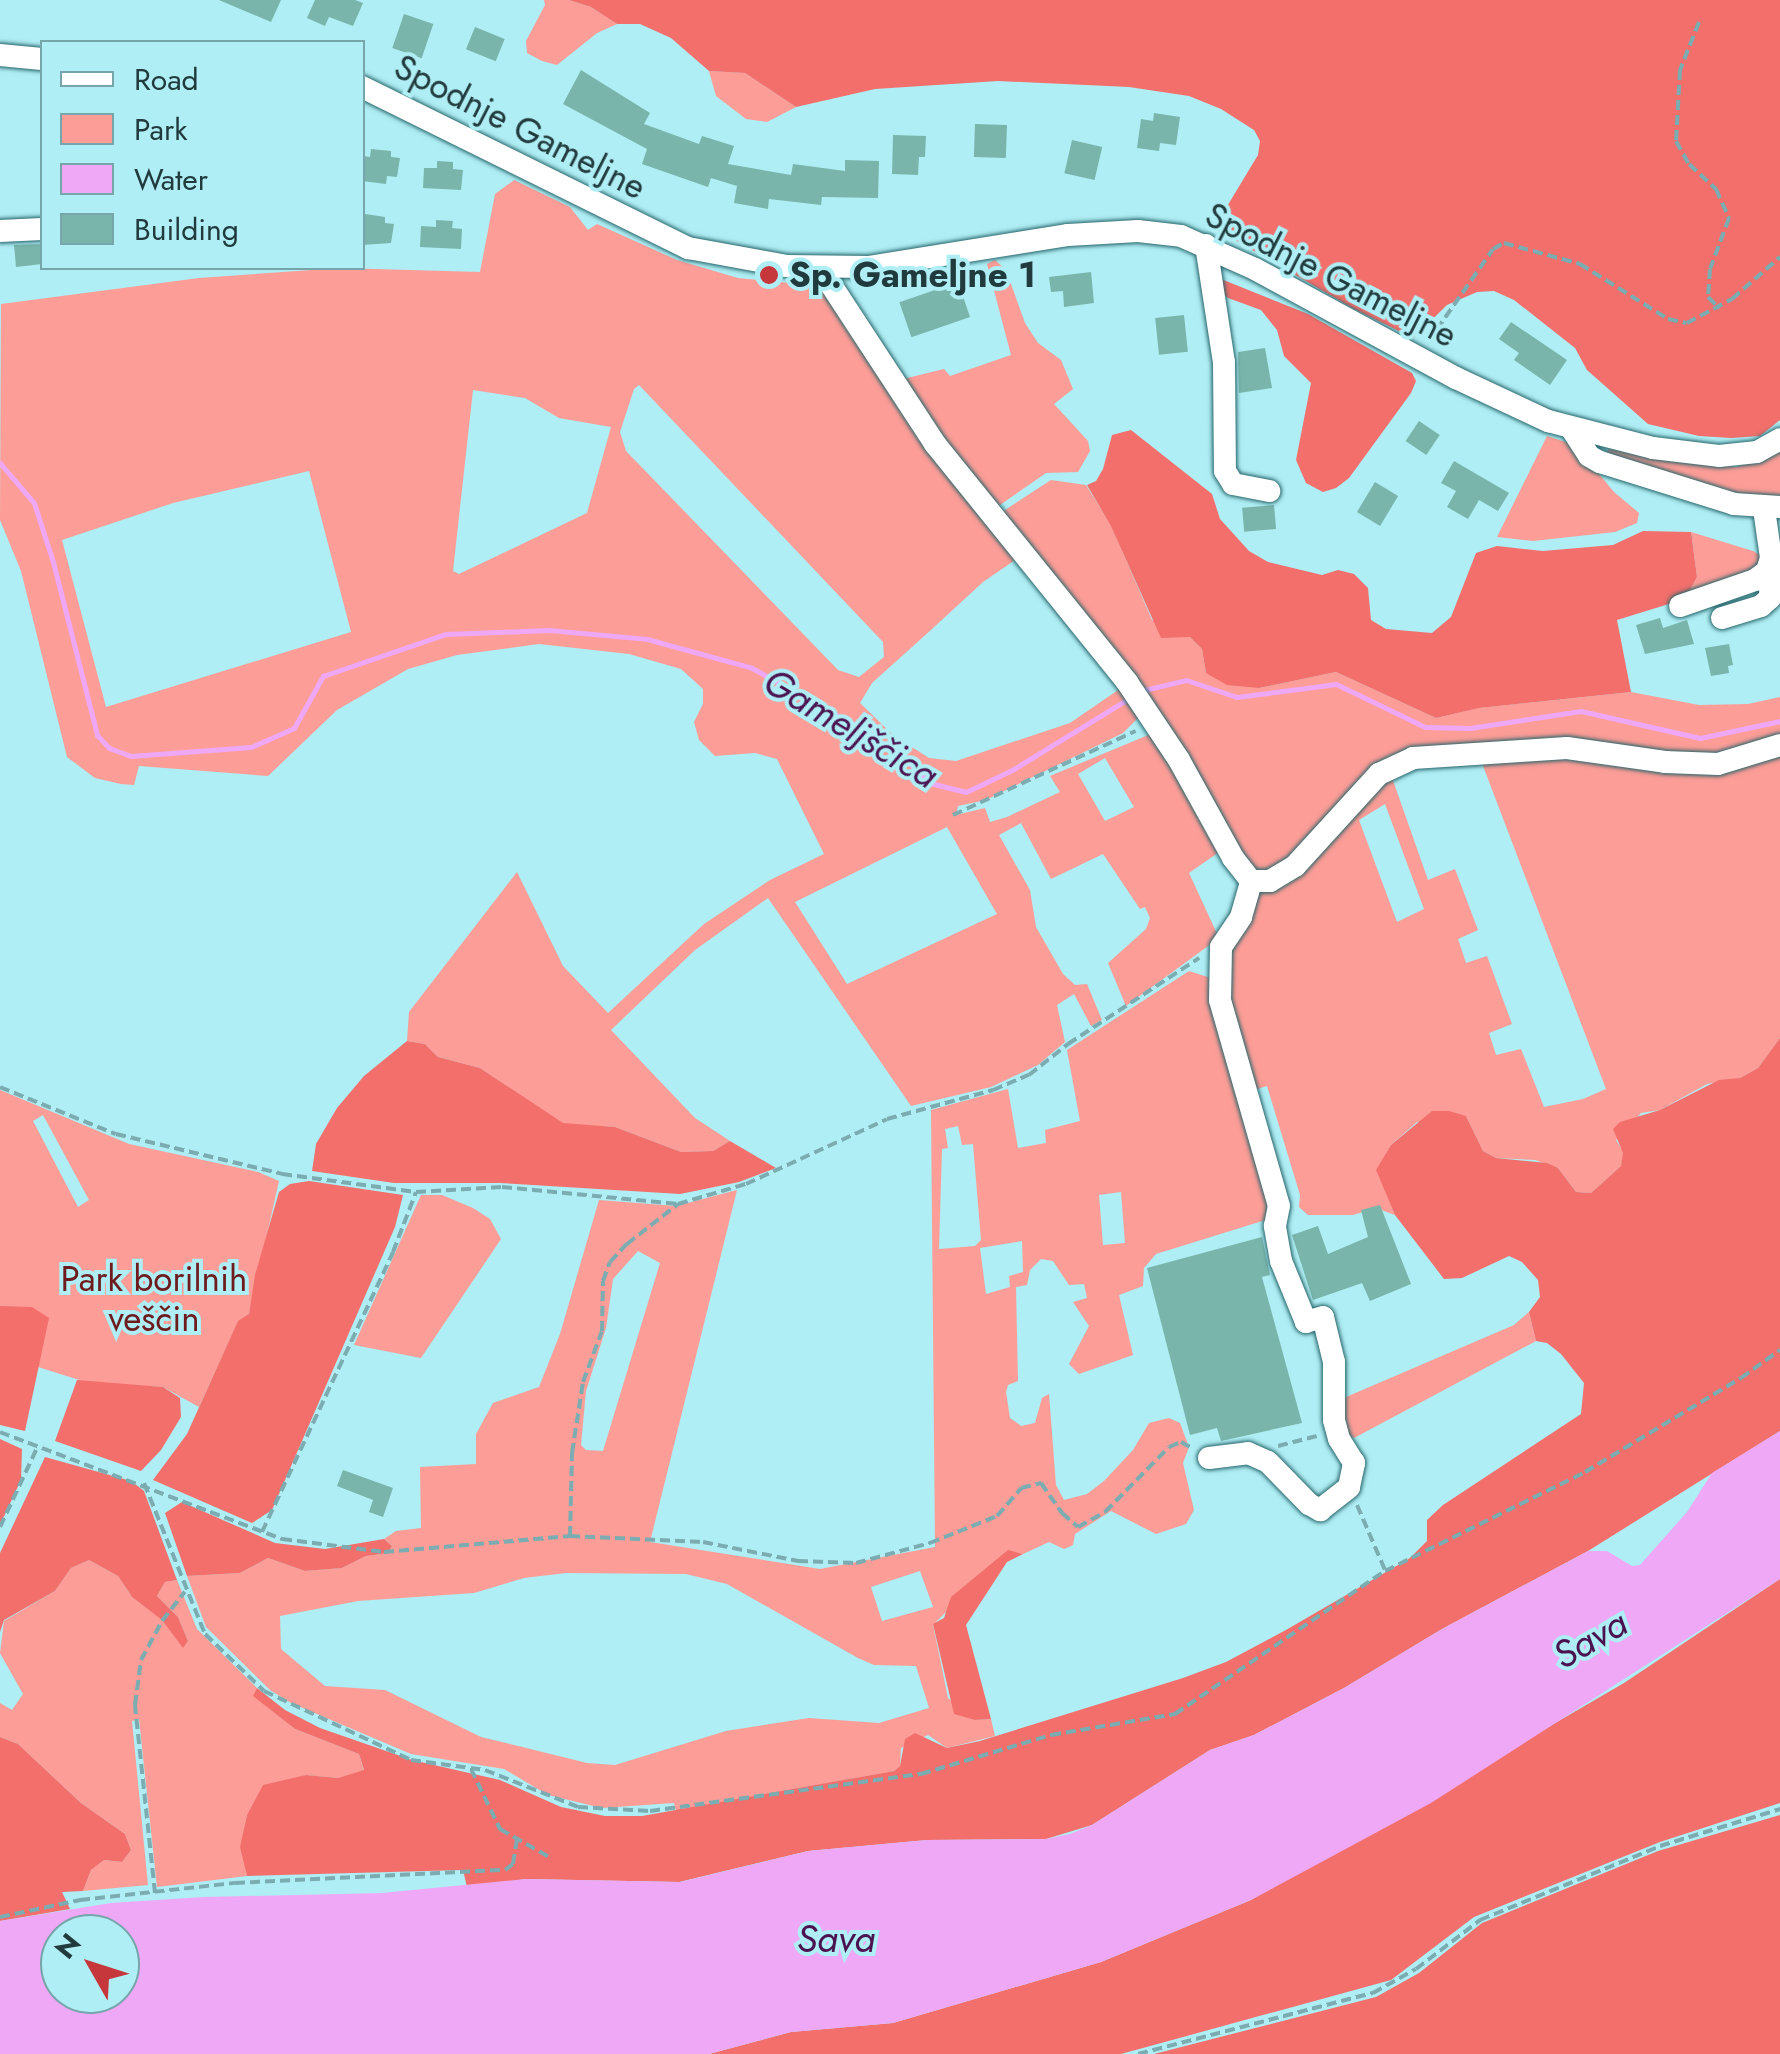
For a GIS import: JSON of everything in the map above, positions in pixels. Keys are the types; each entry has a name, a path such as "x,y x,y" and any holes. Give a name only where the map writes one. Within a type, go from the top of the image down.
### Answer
{"street":[{"path":"0,55 40,59"},
{"name":"Spodnje Gameljne","path":"365,88 672,241 755,262 820,268 868,267 1120,231 1171,234 1206,246 1495,398 1571,428 1686,454 1739,455 1757,452 1780,439"},
{"path":"0,231 40,229"},
{"path":"1206,246 1224,362 1225,471 1232,484 1269,490"},
{"path":"820,268 936,444 1127,682 1233,858 1251,881"},
{"path":"1571,428 1588,456 1600,462 1772,508 1770,598 1761,606 1722,618"},
{"path":"1680,606 1755,580 1766,571 1772,558"},
{"path":"1251,881 1270,880 1295,866 1379,774 1413,758 1566,748 1706,764 1780,746"},
{"path":"1209,1458 1248,1453 1268,1462 1320,1510 1349,1487 1354,1463 1336,1431 1334,1362 1323,1318 1306,1322 1281,1261 1275,1226 1279,1206 1231,1051 1220,1000 1221,947 1242,918 1251,881"}],"path":[{"path":"1699,22 1680,70 1676,141 1689,164 1716,190 1728,218 1710,269 1708,296 1719,308"},
{"path":"1417,358 1492,249 1504,244 1580,264 1668,318 1687,323 1719,308 1780,257"},
{"path":"953,815 1013,791 1149,714"},
{"path":"570,1536 572,1453 583,1382 602,1331 603,1281 610,1262 627,1244 678,1204 746,1184 887,1119 993,1090 1030,1075 1080,1036 1221,947"},
{"path":"0,1087 116,1134 282,1174 416,1192 502,1187 678,1204"},
{"path":"262,1532 416,1192"},
{"path":"144,1483 205,1634 264,1691 412,1760 485,1770 578,1807 611,1812 718,1804 921,1774 1051,1735 1175,1714 1386,1572 1585,1472 1742,1378 1780,1350"},
{"path":"1248,1453 1336,1431"},
{"path":"0,1432 144,1483 282,1539 384,1552 570,1536 703,1542 798,1560 856,1563 930,1543 996,1516 1021,1488 1041,1484 1078,1527 1105,1512 1169,1447 1181,1442 1209,1458"},
{"path":"0,1527 37,1448"},
{"path":"1349,1487 1386,1572"},
{"path":"155,1893 136,1705 141,1660 162,1621 186,1591"},
{"path":"471,1769 500,1829 550,1857"},
{"path":"1138,2054 1373,1993 1416,1970 1480,1920 1542,1891 1660,1846 1780,1809"},
{"path":"0,1918 80,1900 235,1883 506,1870 513,1864 516,1838"}],"green space":[{"path":"544,0 569,0 591,7 617,24 597,33 557,65 542,61 527,53 526,41"},
{"path":"709,71 745,73 796,107 767,122 746,119 716,96"},
{"path":"514,180 570,207 588,230 597,224 677,260 738,278 821,286 1021,556 983,582 872,683 860,703 893,735 929,758 956,761 1070,723 1124,686 1141,715 1123,733 986,800 958,806 956,815 985,808 990,822 1007,817 1060,792 1050,776 1153,733 1222,850 1189,873 1219,938 1126,1006 1108,963 1146,929 1150,918 1145,907 1140,909 1103,854 1051,879 1021,823 999,835 1030,890 1036,927 1063,974 1075,985 1087,984 1102,1020 1091,1026 1074,994 1057,1005 1065,1042 1038,1065 991,1087 911,1106 768,898 695,950 611,1030 695,1118 730,1141 713,1151 681,1152 615,1127 563,1124 480,1068 438,1057 425,1044 407,1041 409,1012 517,872 563,966 608,1013 704,924 770,880 824,854 777,759 755,753 715,756 699,740 694,722 703,704 703,689 681,669 629,654 539,644 457,655 408,669 337,710 268,776 139,766 134,785 121,784 95,778 67,757 21,571 0,520 1,304 199,278 312,270 480,272 495,194","holes":["639,385 883,642 884,657 859,677 838,670 626,451 620,432 634,389","473,390 525,398 559,418 611,427 587,513 459,574 453,571","309,471 351,632 106,707 62,540 173,503","1105,758 1134,807 1105,821 1078,774","947,827 997,914 847,984 795,902"]},
{"path":"995,260 1006,270 1025,323 1038,343 1061,360 1073,389 1054,404 1088,441 1090,451 1078,472 1046,473 997,507 940,439 903,379 944,369 950,376 1011,355 987,264"},
{"path":"1547,436 1575,445 1614,492 1639,513 1637,523 1615,532 1533,541 1497,537"},
{"path":"1609,449 1736,467 1780,450 1780,502 1752,501 1606,453"},
{"path":"1051,480 1086,485 1111,525 1152,620 1189,636 1202,649 1206,673 1259,688 1336,672 1436,718 1478,708 1631,692 1699,705 1748,704 1780,697 1780,739 1716,759 1403,755 1268,876 1246,868 1002,512"},
{"path":"1691,532 1753,551 1760,555 1762,568 1685,599 1697,577"},
{"path":"1780,751 1780,1038 1758,1068 1740,1078 1707,1084 1660,1110 1641,1113 1616,1140 1624,1153 1621,1166 1591,1193 1576,1192 1558,1168 1535,1160 1496,1158 1483,1151 1466,1116 1417,1122 1391,1145 1377,1170 1395,1215 1376,1208 1353,1215 1308,1215 1299,1207 1300,1195 1267,1086 1251,1091 1237,1047 1226,959 1257,892 1390,772 1428,880 1455,869 1478,930 1458,939 1466,963 1487,956 1512,1024 1489,1033 1496,1055 1521,1049 1544,1107 1583,1099 1606,1089 1480,758","holes":["1385,804 1424,909 1397,922 1359,820"]},
{"path":"1189,971 1214,979 1272,1218 1156,1254 1144,1268 1143,1286 1119,1295 1133,1355 1079,1374 1069,1364 1089,1326 1073,1302 1087,1298 1084,1284 1069,1285 1053,1261 1041,1259 1030,1270 1027,1285 1016,1287 1018,1381 1008,1385 1006,1392 1010,1418 1021,1426 1035,1423 1042,1398 1049,1394 1056,1485 1064,1500 1087,1494 1104,1481 1133,1450 1149,1423 1169,1418 1180,1423 1189,1447 1183,1463 1194,1510 1186,1524 1156,1534 1111,1511 1075,1534 1073,1545 1064,1549 1049,1542 1023,1554 1007,1551 933,1625 948,1698 975,1720 991,1719 995,1736 947,1748 928,1735 901,1748 900,1766 894,1771 676,1811 674,1803 602,1808 548,1795 504,1769 411,1754 291,1703 270,1690 206,1627 187,1576 240,1573 268,1558 305,1571 342,1568 366,1556 388,1553 392,1546 384,1539 396,1531 421,1528 420,1467 476,1464 476,1434 493,1403 539,1387 560,1334 599,1200 676,1206 737,1190 650,1542 820,1569 935,1547 931,1110 1008,1089 1018,1148 1046,1143 1045,1130 1080,1121 1067,1050","holes":["958,1126 962,1145 973,1144 981,1240 975,1246 939,1249 942,1149 948,1148 945,1129","1121,1192 1125,1243 1103,1245 1099,1195","1022,1241 1023,1272 1009,1276 1010,1287 986,1294 980,1248","638,1251 660,1263 603,1451 586,1450 581,1445 586,1391 606,1328 613,1279","920,1571 933,1607 882,1621 871,1587","566,1573 686,1574 727,1584 874,1665 916,1666 929,1708 879,1723 809,1718 726,1731 615,1765 587,1763 481,1737 385,1690 325,1686 281,1649 280,1616 358,1601 474,1593 524,1578"]},
{"name":"Park borilnih veščin","path":"0,1090 129,1144 258,1172 279,1181 249,1314 238,1322 199,1407 163,1387 89,1383 38,1367 48,1318 0,1306","holes":["43,1115 89,1200 78,1207 33,1121"]},
{"path":"421,1195 442,1195 473,1208 490,1219 501,1239 421,1358 354,1345"},
{"path":"1529,1312 1536,1341 1354,1438 1345,1433 1333,1414 1346,1397 1514,1325"},
{"path":"89,1560 118,1576 132,1597 162,1619 183,1647 188,1641 178,1617 157,1596 165,1582 177,1580 197,1629 257,1688 254,1696 295,1729 359,1754 364,1771 338,1778 305,1775 247,1815 241,1847 247,1876 157,1887 139,1719 132,1721 148,1885 83,1891 91,1870 104,1860 122,1862 131,1850 125,1834 81,1803 18,1744 0,1737 0,1703 12,1710 23,1694 0,1653 4,1621 55,1591 71,1568"}],"shaded area":[{"path":"569,0 1780,0 1780,420 1760,436 1731,438 1699,436 1648,424 1587,370 1575,348 1514,300 1494,291 1477,292 1447,305 1413,338 1354,309 1223,233 1217,223 1258,155 1260,141 1254,130 1221,109 1189,96 1129,87 998,81 875,89 796,107 745,73 709,71 671,38 640,24 617,24 591,7"},
{"path":"1221,279 1308,314 1412,373 1416,381 1411,393 1349,478 1336,488 1323,492 1306,483 1296,460 1311,383 1284,356 1277,330 1261,310 1228,298 1217,289"},
{"path":"1131,430 1212,494 1220,519 1249,551 1268,562 1322,575 1338,570 1354,574 1368,588 1371,620 1386,629 1432,633 1451,617 1476,553 1497,546 1543,551 1613,545 1643,531 1691,532 1697,577 1685,599 1617,620 1631,692 1479,708 1436,718 1336,672 1259,688 1227,685 1206,673 1202,649 1190,637 1161,638 1111,526 1087,485 1096,481 1103,469 1112,435"},
{"path":"1780,1038 1780,1431 1588,1551 1442,1629 1344,1688 1254,1735 1210,1750 1092,1825 1046,1839 927,1840 808,1851 679,1882 526,1879 467,1887 463,1870 247,1876 240,1847 247,1815 263,1785 306,1775 338,1778 364,1770 359,1754 295,1729 253,1696 257,1688 285,1710 320,1728 412,1760 500,1780 561,1807 605,1816 642,1816 894,1771 900,1766 905,1739 915,1733 947,1748 980,1741 1183,1678 1226,1662 1286,1630 1410,1558 1427,1541 1427,1520 1443,1505 1581,1414 1584,1383 1561,1354 1547,1343 1536,1341 1529,1312 1540,1297 1538,1280 1522,1262 1509,1256 1462,1278 1444,1279 1395,1215 1376,1170 1391,1145 1432,1111 1449,1111 1466,1116 1483,1151 1496,1158 1547,1163 1558,1168 1576,1192 1591,1193 1621,1166 1623,1153 1613,1129 1620,1122 1660,1110 1719,1080 1740,1078 1758,1068"},
{"path":"407,1041 425,1044 438,1057 480,1068 563,1123 615,1127 681,1152 713,1151 730,1141 776,1168 739,1182 680,1194 500,1183 394,1183 312,1171 316,1144 337,1108 364,1076"},
{"path":"309,1181 403,1195 395,1227 272,1510 252,1523 153,1480 187,1434 238,1321 249,1314 255,1275 279,1192 290,1184"},
{"path":"0,1306 32,1307 49,1318 25,1431 0,1425"},
{"path":"77,1380 163,1387 180,1398 181,1417 161,1450 141,1471 55,1441"},
{"path":"0,1439 22,1449 21,1480 0,1525"},
{"path":"45,1457 131,1481 144,1491 177,1580 165,1582 157,1596 178,1617 188,1641 183,1648 162,1620 132,1597 118,1576 89,1560 71,1568 55,1591 4,1620 0,1632 0,1553"},
{"path":"182,1502 275,1543 325,1549 384,1539 392,1546 388,1553 366,1556 342,1568 305,1571 268,1558 240,1573 187,1576 165,1513"},
{"path":"1008,1550 1023,1554 1007,1562 966,1625 991,1719 975,1720 954,1714 933,1624 944,1618 951,1597"},
{"path":"1780,1579 1780,1803 1660,1842 1474,1917 1391,1980 1121,2054 709,2054 791,2032 893,2023 1101,1962 1251,1900 1624,1683"},
{"path":"0,1737 18,1744 81,1803 125,1834 131,1850 122,1862 104,1860 91,1870 83,1891 62,1892 70,1909 0,1921"},
{"path":"1780,1815 1780,2054 1154,2054 1376,1997 1419,1973 1482,1923 1658,1851"}],"water":[{"name":"Sava","path":"1780,1431 1780,1579 1431,1803 1251,1900 1101,1962 893,2023 791,2032 709,2054 0,2054 0,1921 40,1915 40,2014 140,2014 140,1914 43,1914 111,1903 382,1893 526,1879 680,1882 808,1851 927,1840 1046,1839 1070,1834 1092,1825 1210,1750 1254,1735 1344,1688 1442,1629 1588,1551 1607,1551 1632,1566 1640,1565 1687,1512 1712,1473"}],"building":[{"path":"219,0 281,0 271,22"},
{"path":"315,0 363,3 353,26 329,17 325,26 307,18"},
{"path":"404,14 433,24 422,58 392,48"},
{"path":"475,27 505,39 496,61 466,49"},
{"path":"581,70 650,113 644,124 699,144 702,136 734,146 728,164 791,175 793,164 845,171 845,160 879,161 878,198 822,197 821,205 769,199 768,209 734,203 737,186 711,178 708,187 642,164 647,149 563,104"},
{"path":"1154,113 1180,117 1176,145 1160,143 1159,151 1137,148 1141,119 1153,121"},
{"path":"975,124 1007,125 1006,158 974,157"},
{"path":"893,135 926,136 925,157 919,157 918,175 892,174"},
{"path":"1072,140 1102,147 1095,180 1064,173"},
{"path":"371,149 391,151 391,157 400,158 397,177 387,176 386,184 365,181 365,156 370,157"},
{"path":"437,161 453,162 453,169 463,170 461,190 423,188 424,168 437,168"},
{"path":"365,214 385,217 385,223 394,224 391,243 365,245"},
{"path":"436,220 453,221 452,228 462,229 461,249 420,247 421,226 436,227"},
{"path":"40,244 40,264 16,267 14,245"},
{"path":"1091,272 1094,303 1064,307 1063,291 1051,292 1049,277"},
{"path":"958,282 970,317 911,337 899,302"},
{"path":"1184,315 1188,352 1159,355 1155,318"},
{"path":"1511,322 1567,360 1550,385 1514,360 1519,353 1499,339"},
{"path":"1265,348 1272,388 1239,393 1238,352"},
{"path":"1419,421 1440,435 1426,455 1406,441"},
{"path":"1454,461 1509,493 1498,511 1479,500 1468,519 1447,507 1456,491 1441,483"},
{"path":"1375,482 1398,496 1380,526 1357,512"},
{"path":"1274,505 1276,529 1244,532 1242,508"},
{"path":"1660,618 1663,628 1687,620 1694,644 1645,654 1636,625"},
{"path":"1729,644 1733,665 1728,666 1729,673 1711,676 1705,648"},
{"path":"1380,1205 1411,1284 1370,1301 1362,1283 1313,1300 1292,1235 1318,1226 1328,1254 1368,1237 1361,1210"},
{"path":"1262,1237 1270,1275 1262,1277 1302,1423 1221,1441 1217,1428 1190,1435 1147,1268"},
{"path":"343,1470 393,1488 383,1517 369,1512 373,1500 337,1486"}],"waterway":[{"name":"Gameljščica","path":"0,463 34,503 97,735 109,748 131,756 251,747 294,728 323,676 446,634 549,630 647,639 752,668 851,723 905,759 930,783 966,792 1012,770 1131,697"},
{"name":"Gameljščica","path":"1140,691 1186,680 1237,697 1336,684 1425,727 1470,728 1581,711 1700,738 1780,721"}],"place":[{"name":"Sp. Gameljne 1","path":"769,275"}]}
